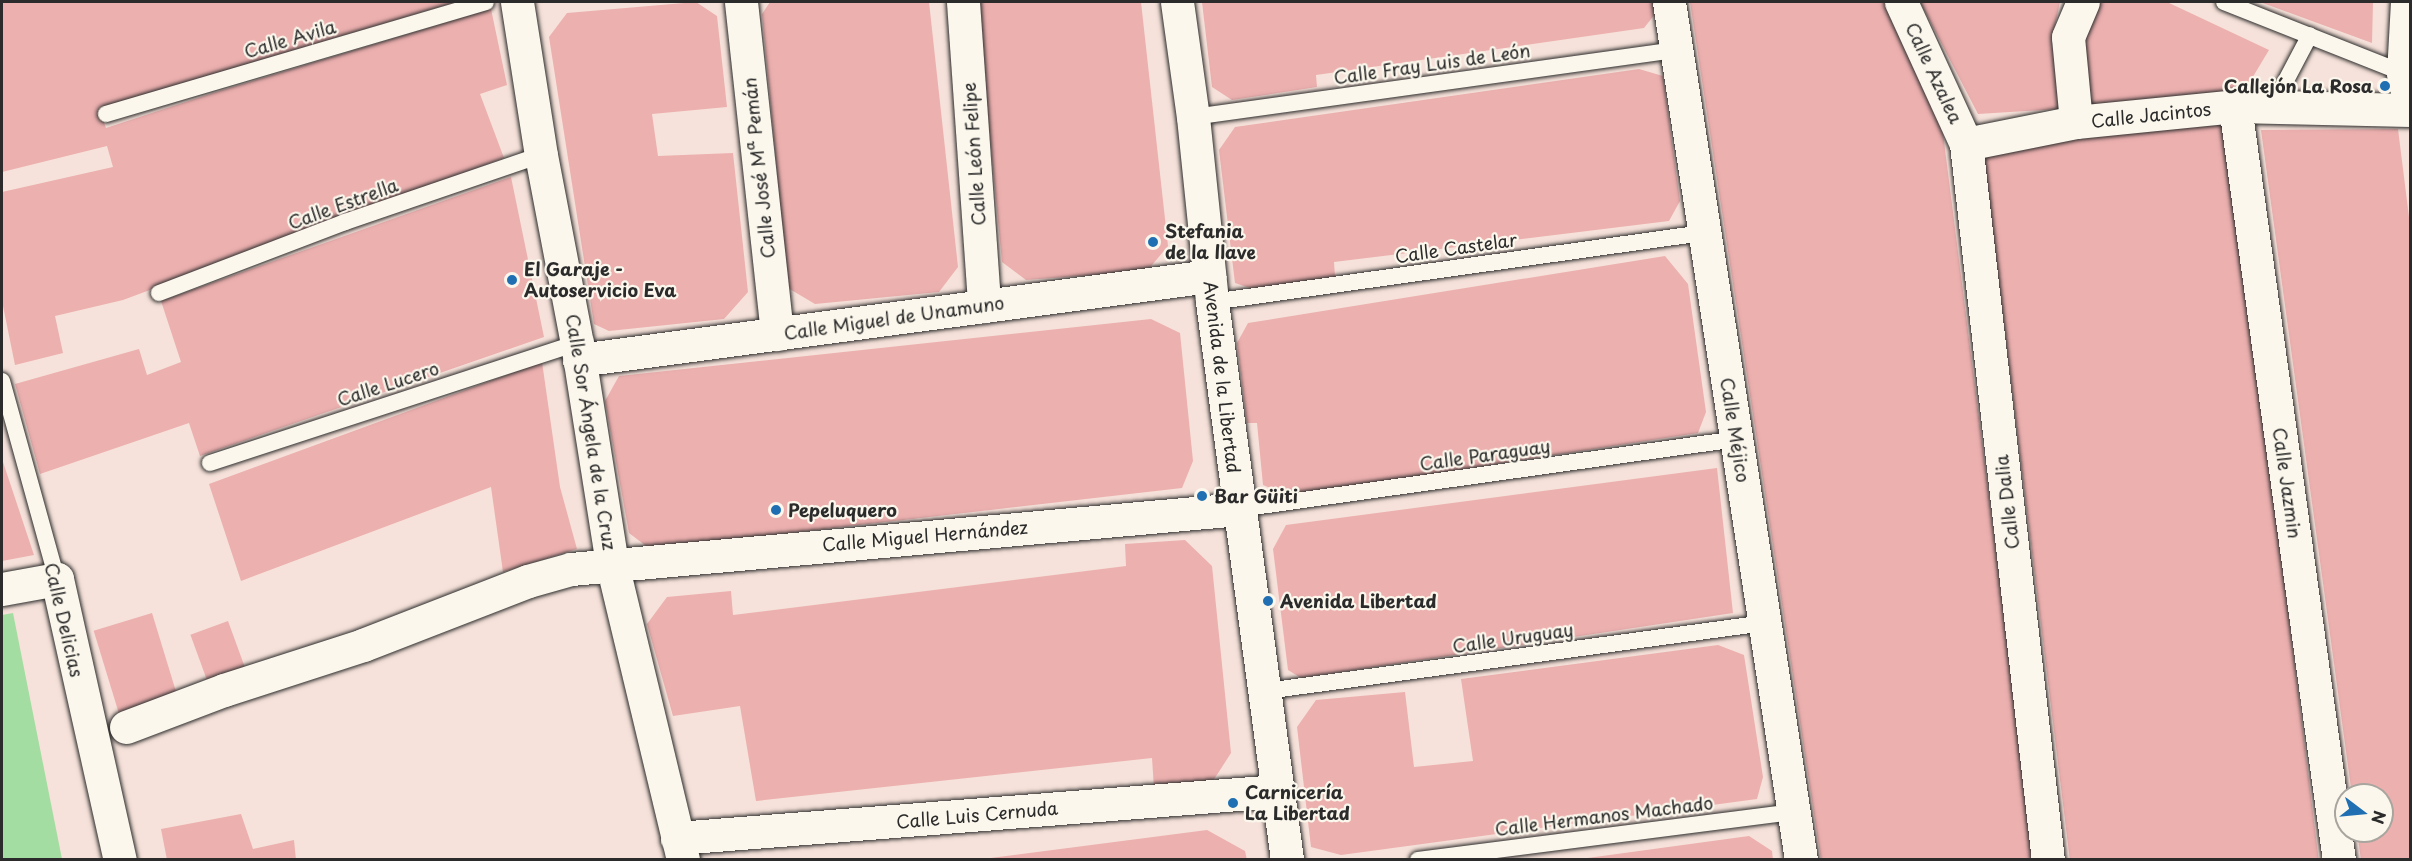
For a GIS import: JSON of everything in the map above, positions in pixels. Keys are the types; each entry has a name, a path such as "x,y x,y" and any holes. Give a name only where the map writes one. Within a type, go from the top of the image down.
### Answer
{"street":[{"name":"Calle Sor Ángela de la Cruz","path":"517,2 541,155 578,351 612,564 680,849"},
{"name":"Calle José Mª Pemán","path":"741,2 777,334"},
{"name":"Calle León Felipe","path":"963,2 984,306"},
{"name":"Avenida de la Libertad","path":"1177,2 1193,117 1210,289 1287,860"},
{"name":"Calle Méjico","path":"1669,2 1801,860"},
{"name":"Calle Azalea","path":"1901,2 1966,144"},
{"path":"2076,122 2068,37 2083,2"},
{"path":"2407,2 2403,73 2410,108"},
{"name":"Calle Jacintos","path":"1966,144 2076,122 2235,106 2410,108"},
{"name":"Calle Jazmin","path":"2235,106 2339,860"},
{"name":"Calle Dalia","path":"1966,144 2048,860"},
{"name":"Calle Miguel de Unamuno","path":"578,351 777,334 984,306 1210,289"},
{"name":"Calle Miguel Hernández","path":"126,727 244,683 363,645 528,581 572,570 612,564 1239,509"},
{"path":"2,589 57,579"},
{"name":"Calle Delicias","path":"57,579 120,860"},
{"name":"Calle Luis Cernuda","path":"680,849 1277,791"}],"lane":[{"name":"Calle Avila","path":"106,114 486,2"},
{"path":"2224,2 2403,73"},
{"path":"2272,107 2310,35"},
{"name":"Calle Fray Luis de León","path":"1193,117 1677,50"},
{"name":"Calle Estrella","path":"159,293 345,222 541,155"},
{"name":"Calle Castelar","path":"1210,289 1705,233"},
{"name":"Calle Lucero","path":"210,463 578,351"},
{"name":"Calle Delicias","path":"2,381 57,579"},
{"name":"Calle Paraguay","path":"1239,509 1737,439"},
{"name":"Calle Uruguay","path":"1266,691 1765,623"},
{"name":"Calle Hermanos Machado","path":"1419,860 1794,812"}],"green space":[{"path":"13,613 62,859 2,859 2,615"}],"building":[{"path":"2,2 456,2 99,108 106,128 216,92 491,9 507,85 480,94 504,158 123,300 55,316 63,353 15,365 2,301 2,192 113,167 107,146 2,172"},
{"path":"696,2 717,16 727,107 652,114 658,156 733,153 748,292 724,319 609,331 594,324 549,37 567,13"},
{"path":"770,2 929,2 958,267 939,292 815,304 788,288 762,14"},
{"path":"977,2 1141,2 1168,246 1147,271 1026,280 1002,262"},
{"path":"1202,2 1658,2 1659,9 1644,28 1316,75 1317,87 1232,100 1212,87"},
{"path":"1690,2 1885,2 1939,102 2035,860 1821,860"},
{"path":"1920,2 2060,2 2052,39 2059,109 1978,114"},
{"path":"2101,2 2167,2 2269,50 2242,95 2092,108 2081,31"},
{"path":"2260,2 2373,2 2372,43"},
{"path":"1639,69 1663,76 1680,201 1669,221 1334,262 1335,277 1253,289 1235,283 1219,150 1235,127"},
{"path":"2228,121 2319,860 2070,860 1983,151"},
{"path":"2398,129 2410,225 2410,860 2361,860 2359,843 2394,843 2394,783 2350,783 2261,130"},
{"path":"511,177 544,337 200,456 189,423 40,474 15,384 139,349 147,375 181,362 161,301"},
{"path":"1665,256 1688,284 1706,412 1698,433 1289,496 1263,485 1257,423 1247,423 1237,343 1248,323"},
{"path":"1151,319 1180,333 1193,461 1182,488 650,549 629,533 605,401 619,376"},
{"path":"542,362 560,487 577,549 503,572 491,487 241,581 209,484"},
{"path":"2,459 34,555 2,561"},
{"path":"1717,468 1733,613 1301,678 1288,670 1273,549 1286,525"},
{"path":"1185,540 1212,566 1231,753 1213,781 1154,788 1152,758 756,801 740,706 673,716 647,624 667,597 731,591 733,615 1126,566 1125,544"},
{"path":"152,613 178,697 119,715 94,631"},
{"path":"228,621 246,670 208,684 190,635"},
{"path":"1718,645 1744,655 1763,777 1757,799 1341,855 1311,847 1297,727 1316,700 1405,692 1414,767 1473,761 1461,679"},
{"path":"241,814 253,849 294,840 296,860 167,860 161,829"},
{"path":"1207,830 1245,851 1247,860 975,860"},
{"path":"1749,836 1772,851 1773,860 1573,860"}],"place":[{"name":"Callejón La Rosa","path":"2385,86"},
{"name":"Stefania de la llave","path":"1153,242"},
{"name":"El Garaje - Autoservicio Eva","path":"512,280"},
{"name":"Bar Güiti","path":"1202,496"},
{"name":"Pepeluquero","path":"776,510"},
{"name":"Avenida Libertad","path":"1268,601"},
{"name":"Carnicería La Libertad","path":"1233,803"}]}
